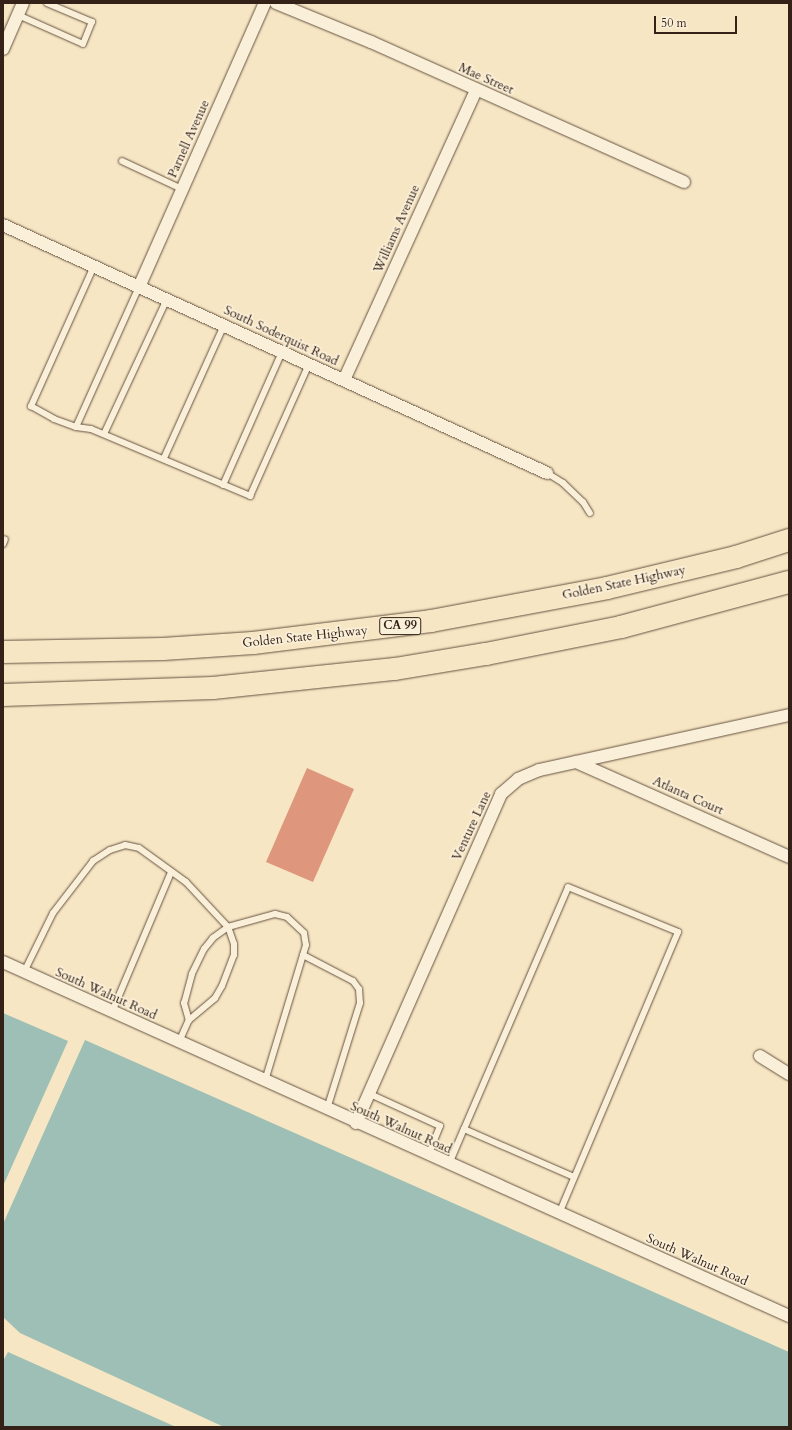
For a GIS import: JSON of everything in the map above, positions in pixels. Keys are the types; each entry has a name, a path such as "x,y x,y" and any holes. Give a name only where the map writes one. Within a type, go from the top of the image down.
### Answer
{"highway":[{"name":"Golden State Highway","path":"3,652 156,649 253,643 431,622 607,588 736,557 789,540"},
{"path":"3,695 213,688 396,669 584,635 710,605 789,582"}],"street":[{"path":"3,49 6,34 18,15 23,3"},
{"name":"Parnell Avenue","path":"139,287 265,3"},
{"name":"Mae Street","path":"276,3 361,38 684,182"},
{"name":"Williams Avenue","path":"344,380 476,90"},
{"name":"South Soderquist Road","path":"3,224 547,473"},
{"name":"Venture Lane","path":"356,1123 501,794 518,779 539,770 789,716"},
{"name":"Atlanta Court","path":"576,762 789,857"},
{"name":"South Walnut Road","path":"3,962 327,1110 789,1316"},
{"path":"760,1056 789,1074"}],"lane":[{"path":"18,15 83,44 92,22 47,3"},
{"path":"122,161 182,189"},
{"path":"94,266 31,406 54,419 76,427 104,434 164,458 250,496 309,364"},
{"path":"76,427 139,287"},
{"path":"104,434 167,299"},
{"path":"164,458 224,326"},
{"path":"223,485 282,352"},
{"path":"547,473 563,483 583,502 590,513"},
{"path":"24,972 53,913 93,860 110,850 125,845 139,848 186,882 228,927 234,944 234,955 222,986 215,998 189,1020 179,1042"},
{"path":"112,1012 171,872"},
{"path":"449,1164 568,887 678,932 559,1214"},
{"path":"189,1020 184,1003 192,974 204,949 228,927 275,914 287,917 304,932 306,945 265,1082"},
{"path":"303,955 353,981 359,989 360,1003 327,1110"},
{"path":"370,1094 440,1126 428,1155"},
{"path":"464,1129 574,1177"}],"water":[{"path":"3,1013 68,1041 3,1186"},
{"path":"85,1040 789,1352 789,1427 224,1427 20,1333 3,1317 3,1224"},
{"path":"8,1352 176,1427 3,1427 3,1361"}],"building":[{"path":"307,768 354,789 313,882 266,862"}]}
